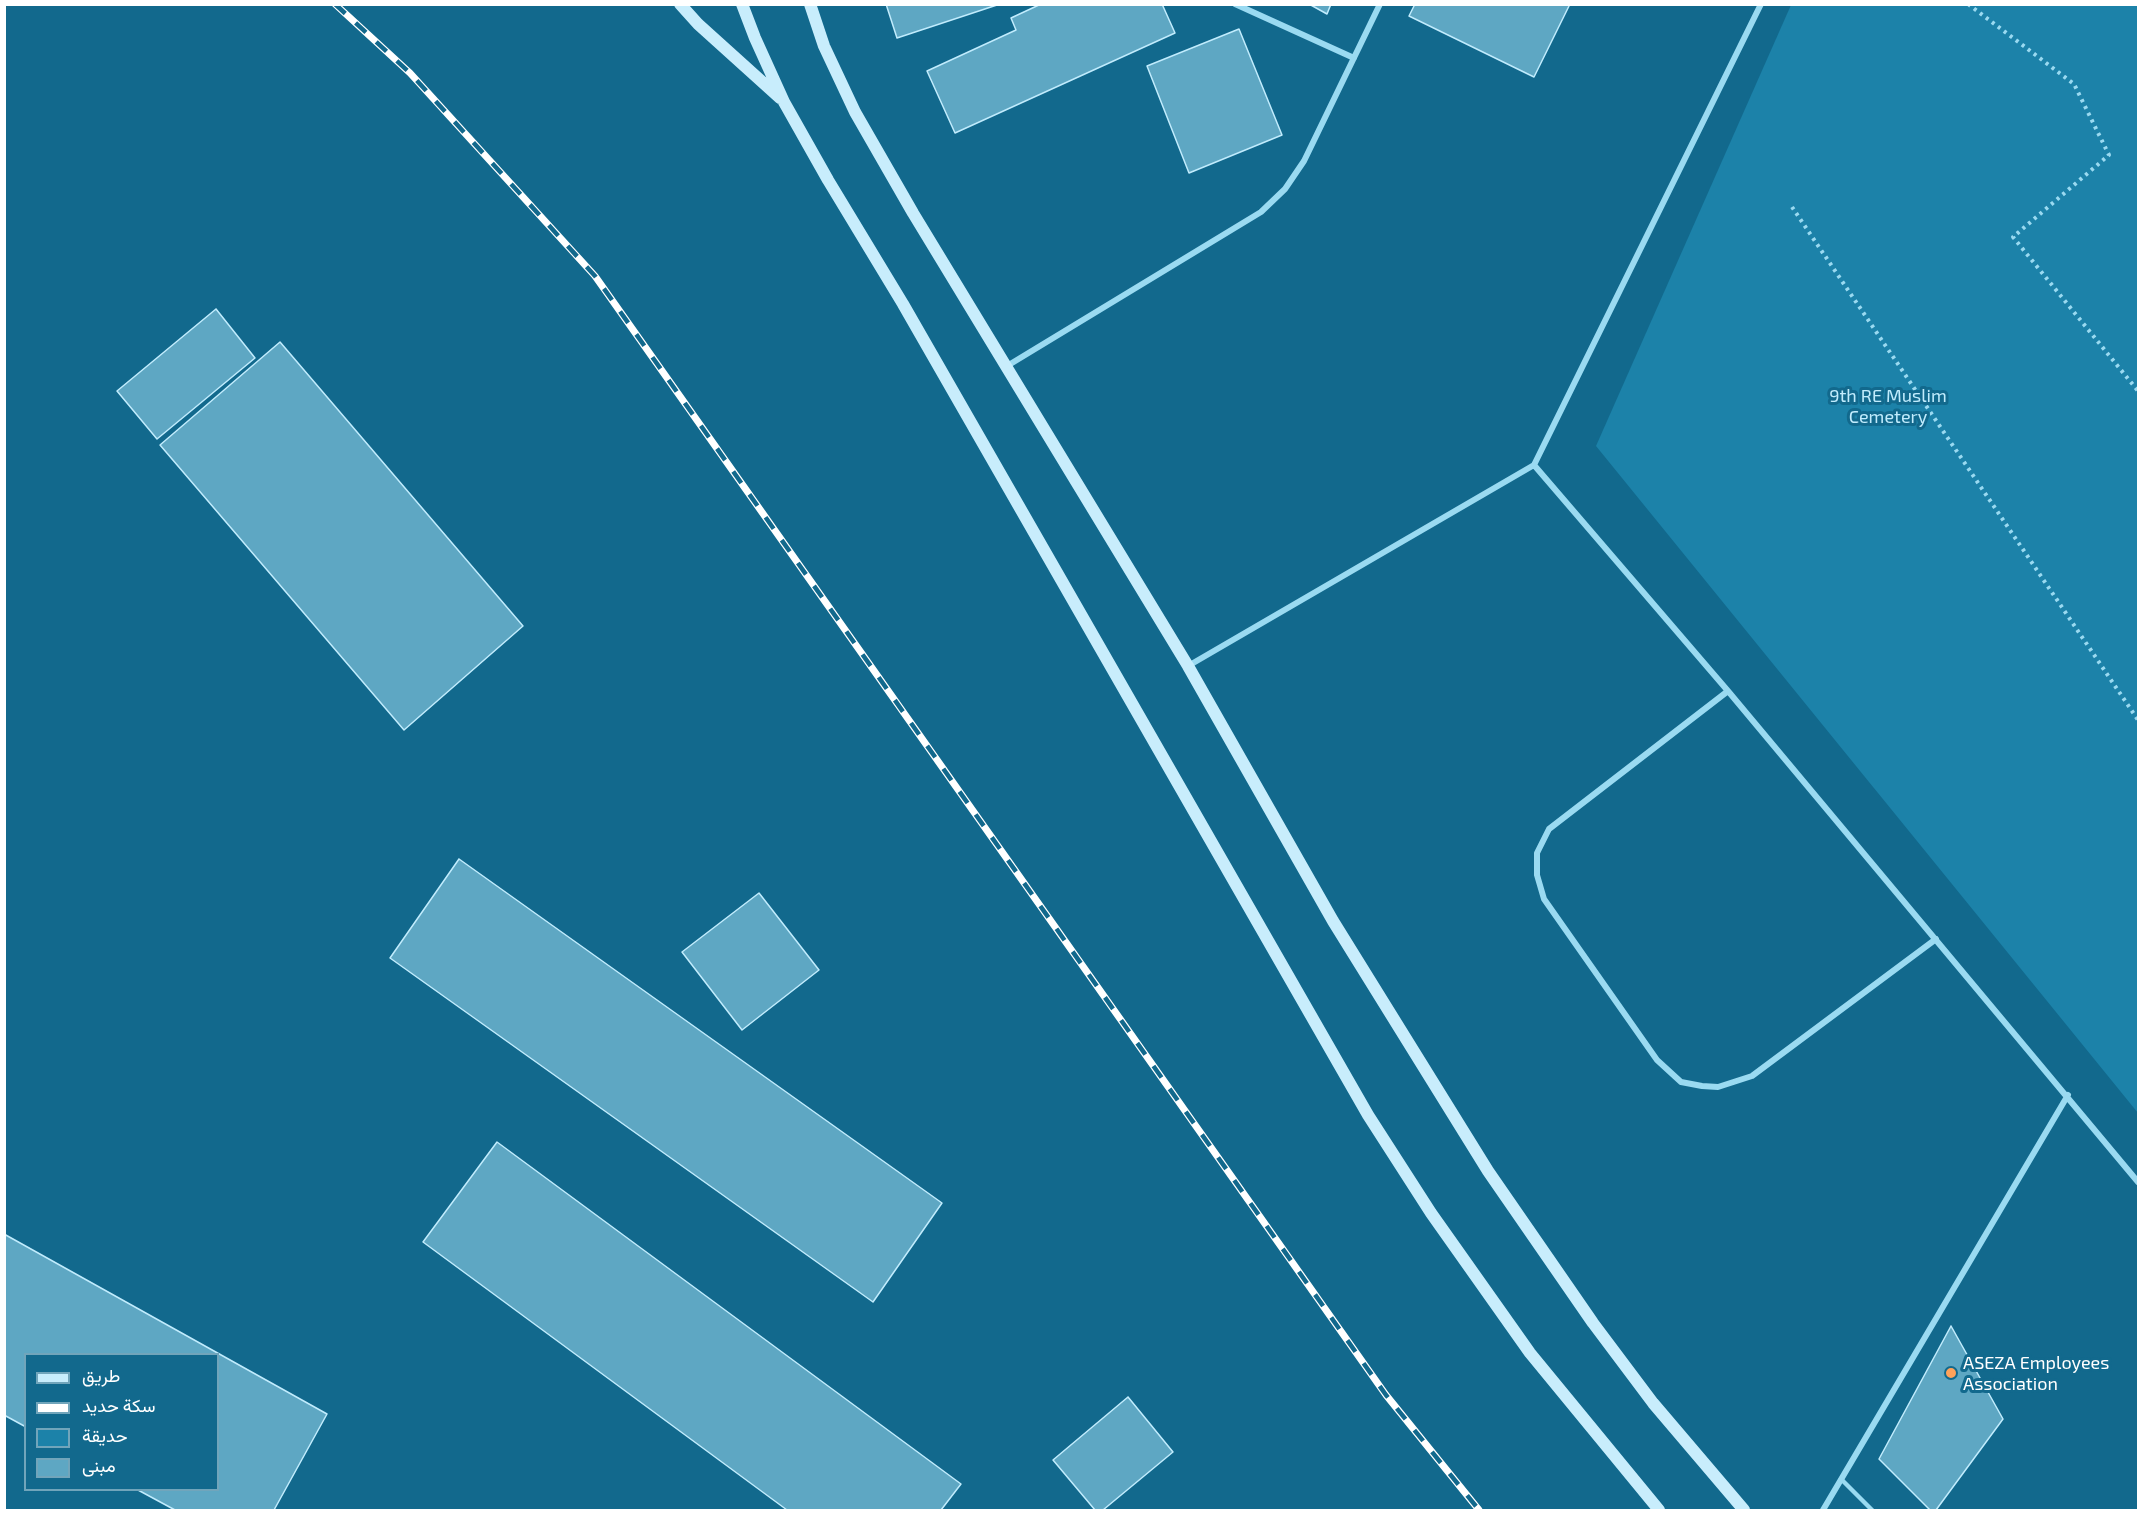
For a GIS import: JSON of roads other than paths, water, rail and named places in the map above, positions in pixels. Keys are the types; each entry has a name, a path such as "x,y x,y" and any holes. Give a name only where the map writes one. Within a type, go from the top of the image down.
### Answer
{"street":[{"path":"680,4 698,24 784,102"},
{"path":"742,4 754,38 784,102 903,304 1368,1115 1431,1214 1530,1353 1659,1510"},
{"path":"810,4 824,46 855,112 913,213 1188,666 1333,921 1488,1171 1593,1323 1653,1403 1744,1510"},
{"path":"1235,4 1354,58"},
{"path":"1006,366 1261,212 1285,189 1304,161 1380,4"},
{"path":"1188,666 1534,465 1761,4"},
{"path":"1534,465 1728,691 2139,1182"},
{"path":"1728,691 1549,829 1537,853 1537,875 1544,899 1656,1060 1682,1082 1702,1086 1719,1087 1752,1076 1936,939"},
{"path":"1823,1510 2068,1095"}],"lane":[{"path":"1841,1479 1872,1510"}],"railway":[{"path":"335,4 410,73 595,276 1386,1395 1479,1510"}],"place":[{"name":"ASEZA Employees Association","path":"1951,1373"}],"park label":[{"name":"9th RE Muslim Cemetery","path":"1888,406"}]}
